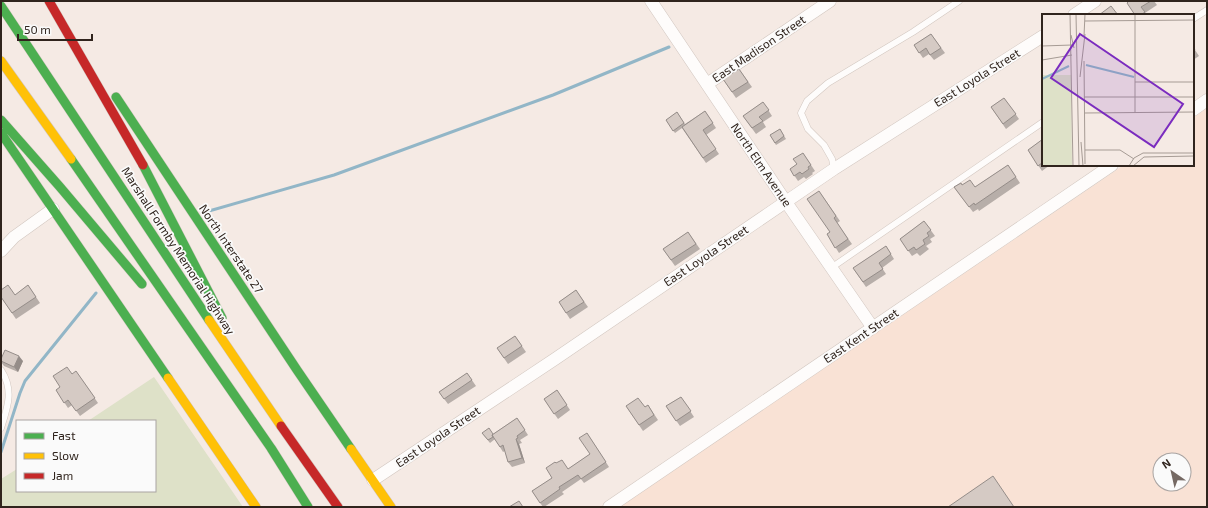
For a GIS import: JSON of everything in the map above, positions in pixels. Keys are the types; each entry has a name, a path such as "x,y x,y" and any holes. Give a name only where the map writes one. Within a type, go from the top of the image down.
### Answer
{"main road":[{"path":"49,1 136,152 228,328"},
{"path":"55,1 100,72"},
{"name":"Marshall Formby Memorial Highway","path":"1,6 260,396 338,507"},
{"path":"1,62 100,200 271,448 308,507"},
{"name":"North Interstate 27","path":"113,92 391,507"},
{"path":"1,120 49,173 119,255 148,292"},
{"path":"1,133 256,507"},
{"path":"239,348 260,396"},
{"path":"263,453 294,497 303,507"}],"street":[{"name":"North Elm Avenue","path":"652,1 786,202 873,328"},
{"name":"East Madison Street","path":"707,84 830,1"},
{"path":"1076,14 1095,1"},
{"name":"East Loyola Street","path":"373,480 555,359 834,169 1042,37"},
{"path":"1194,109 1207,100"},
{"name":"East Kent Street","path":"609,507 1111,166"},
{"path":"1,251 14,237 53,209"}],"lane":[{"path":"834,169 832,159 824,146 808,129 801,113 807,101 828,83 914,32 959,1"},
{"path":"1194,18 1207,10"},
{"path":"831,268 1042,123"},
{"path":"1,370 5,376 9,388 8,405 1,428"}],"shaded area":[{"path":"1207,108 1207,507 619,507 1123,166 1194,166 1194,117"}],"green space":[{"path":"154,377 243,507 1,507 1,479 16,470 16,492 156,492 156,420 90,420"}],"building":[{"path":"1129,1 1151,1 1141,7 1145,12 1142,14 1134,14 1127,3"},
{"path":"1111,6 1117,14 1100,14"},
{"path":"931,34 941,48 930,55 926,48 919,53 914,45"},
{"path":"739,69 748,82 732,92 723,79"},
{"path":"1004,98 1016,114 1003,124 991,107"},
{"path":"763,102 769,110 759,117 763,121 752,128 743,116"},
{"path":"705,111 713,123 703,130 716,149 703,158 682,127"},
{"path":"677,112 684,123 673,131 666,120"},
{"path":"780,129 784,136 775,143 770,135"},
{"path":"1042,140 1042,163 1038,166 1028,150"},
{"path":"803,153 811,165 808,167 809,169 802,174 800,172 794,176 790,169 797,164 793,159"},
{"path":"1008,165 1016,177 975,205 974,203 969,207 954,187 961,183 962,185 970,180 975,187"},
{"path":"819,191 836,216 834,218 848,239 835,248 827,234 830,232 807,199"},
{"path":"924,221 931,230 927,233 929,236 923,240 925,244 916,250 914,247 908,251 900,239"},
{"path":"688,232 696,244 671,260 663,249"},
{"path":"886,246 891,254 879,263 883,269 863,282 853,268"},
{"path":"8,285 15,295 28,285 36,297 12,313 1,297 1,290"},
{"path":"576,290 584,302 566,313 559,302"},
{"path":"515,336 522,346 504,358 497,348"},
{"path":"5,350 19,356 14,367 1,361"},
{"path":"67,367 72,374 76,371 95,398 76,411 68,400 64,403 56,390 60,387 53,376"},
{"path":"467,373 472,380 444,399 439,392"},
{"path":"557,390 567,405 554,414 544,399"},
{"path":"681,397 691,411 676,421 666,406"},
{"path":"638,398 645,407 648,405 654,415 639,425 626,406"},
{"path":"517,418 525,430 517,436 518,438 516,439 522,458 508,462 503,445 500,447 492,435"},
{"path":"489,428 493,434 493,437 488,440 482,433"},
{"path":"587,433 606,462 581,479 578,475 559,487 560,489 540,503 532,491 552,478 546,468 555,462 556,463 562,460 568,469 590,454 579,438"},
{"path":"993,476 1014,507 948,507"},
{"path":"519,501 523,507 509,507"}],"waterway":[{"path":"202,213 334,175 553,95 669,47"},
{"path":"1,452 25,381 96,293"}],"traffic: fast":[{"path":"1,6 209,320"},
{"path":"116,97 351,449"},
{"path":"1,120 142,284"},
{"path":"1,133 168,378"},
{"path":"71,159 271,448 308,507"},
{"path":"143,165 222,318"}],"traffic: slow":[{"path":"1,61 71,159"},
{"path":"209,320 281,426"},
{"path":"168,378 256,507"},
{"path":"351,449 391,507"}],"traffic: jam":[{"path":"49,1 143,165"},
{"path":"281,426 338,507"}]}
